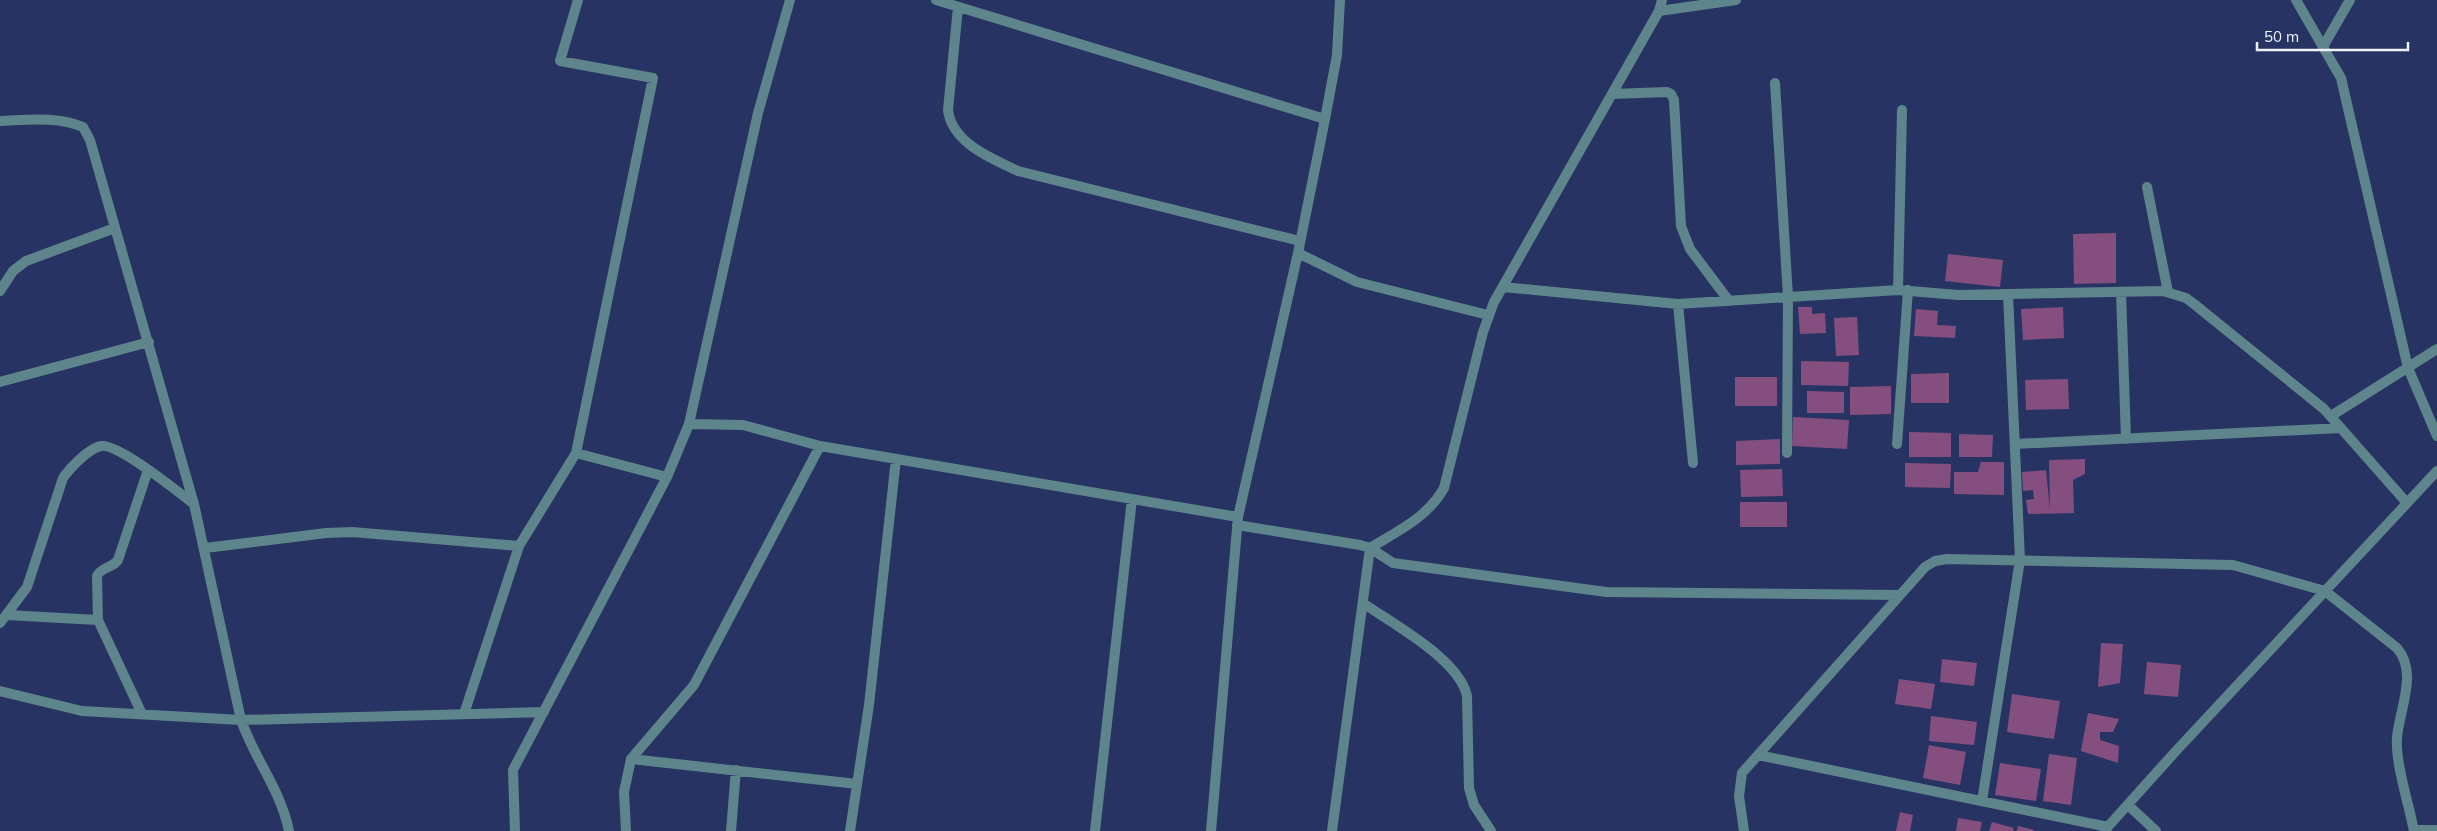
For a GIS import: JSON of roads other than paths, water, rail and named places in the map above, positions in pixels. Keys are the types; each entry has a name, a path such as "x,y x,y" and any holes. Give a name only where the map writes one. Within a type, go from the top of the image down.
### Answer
{"street":[{"path":"464,714 519,546 576,453 653,78 560,61 578,0"},
{"path":"515,831 513,770 667,477 689,424 758,113 790,0"},
{"path":"936,0 1325,119"},
{"path":"1211,831 1237,521 1298,253 1325,119 1337,55 1340,0"},
{"path":"1370,548 1423,515 1436,504 1444,488 1488,315 1658,11 1662,0"},
{"path":"1658,11 1736,0"},
{"path":"2296,0 2335,64 2342,84 2408,368 2437,436"},
{"path":"2324,45 2350,0"},
{"path":"958,7 948,110 950,121 962,138 991,158 1018,171 1300,241"},
{"path":"1775,82 1788,297 1787,453"},
{"path":"1612,94 1667,92 1671,94 1674,100 1681,226 1685,239 1729,301"},
{"path":"1897,444 1903,290 1902,110"},
{"path":"0,122 49,119 70,121 83,127 90,140 194,504 241,720 246,737 281,799 290,831"},
{"path":"2147,187 2168,292"},
{"path":"0,291 13,271 26,261 116,228"},
{"path":"1298,253 1357,282 1488,315"},
{"path":"1503,287 1678,304 1903,290 1958,295 2168,292 2186,298 2194,304 2331,416 2407,503"},
{"path":"2121,292 2126,439"},
{"path":"1982,801 2020,560 2008,294"},
{"path":"1678,304 1693,463"},
{"path":"0,382 149,342"},
{"path":"2331,416 2437,349"},
{"path":"689,424 743,425 820,446 1132,499 1370,548 1392,562 1606,592 1900,595"},
{"path":"2014,444 2341,428"},
{"path":"0,624 27,587 58,487 71,467 100,446 112,447 148,470 194,504"},
{"path":"626,831 624,792 631,759 694,685 820,446"},
{"path":"576,453 667,477"},
{"path":"850,831 869,705 896,459"},
{"path":"142,714 98,620 97,576 100,570 114,565 118,560 148,470"},
{"path":"1758,755 1982,801 2106,829 2129,806 2168,759 2437,471"},
{"path":"1095,831 1132,499"},
{"path":"205,548 326,533 352,532 519,546"},
{"path":"1332,831 1370,548"},
{"path":"1744,831 1739,796 1742,773 1925,567 1935,561 1947,559 2223,564 2325,591 2397,648 2404,657 2408,668 2397,747 2414,830 2437,830"},
{"path":"1363,603 1447,662 1464,684 1467,696 1469,788 1474,804 1491,831"},
{"path":"7,615 98,620"},
{"path":"0,690 82,711 241,720 544,712"},
{"path":"631,759 857,784"},
{"path":"731,831 736,770"},
{"path":"2129,806 2156,831"}]}
